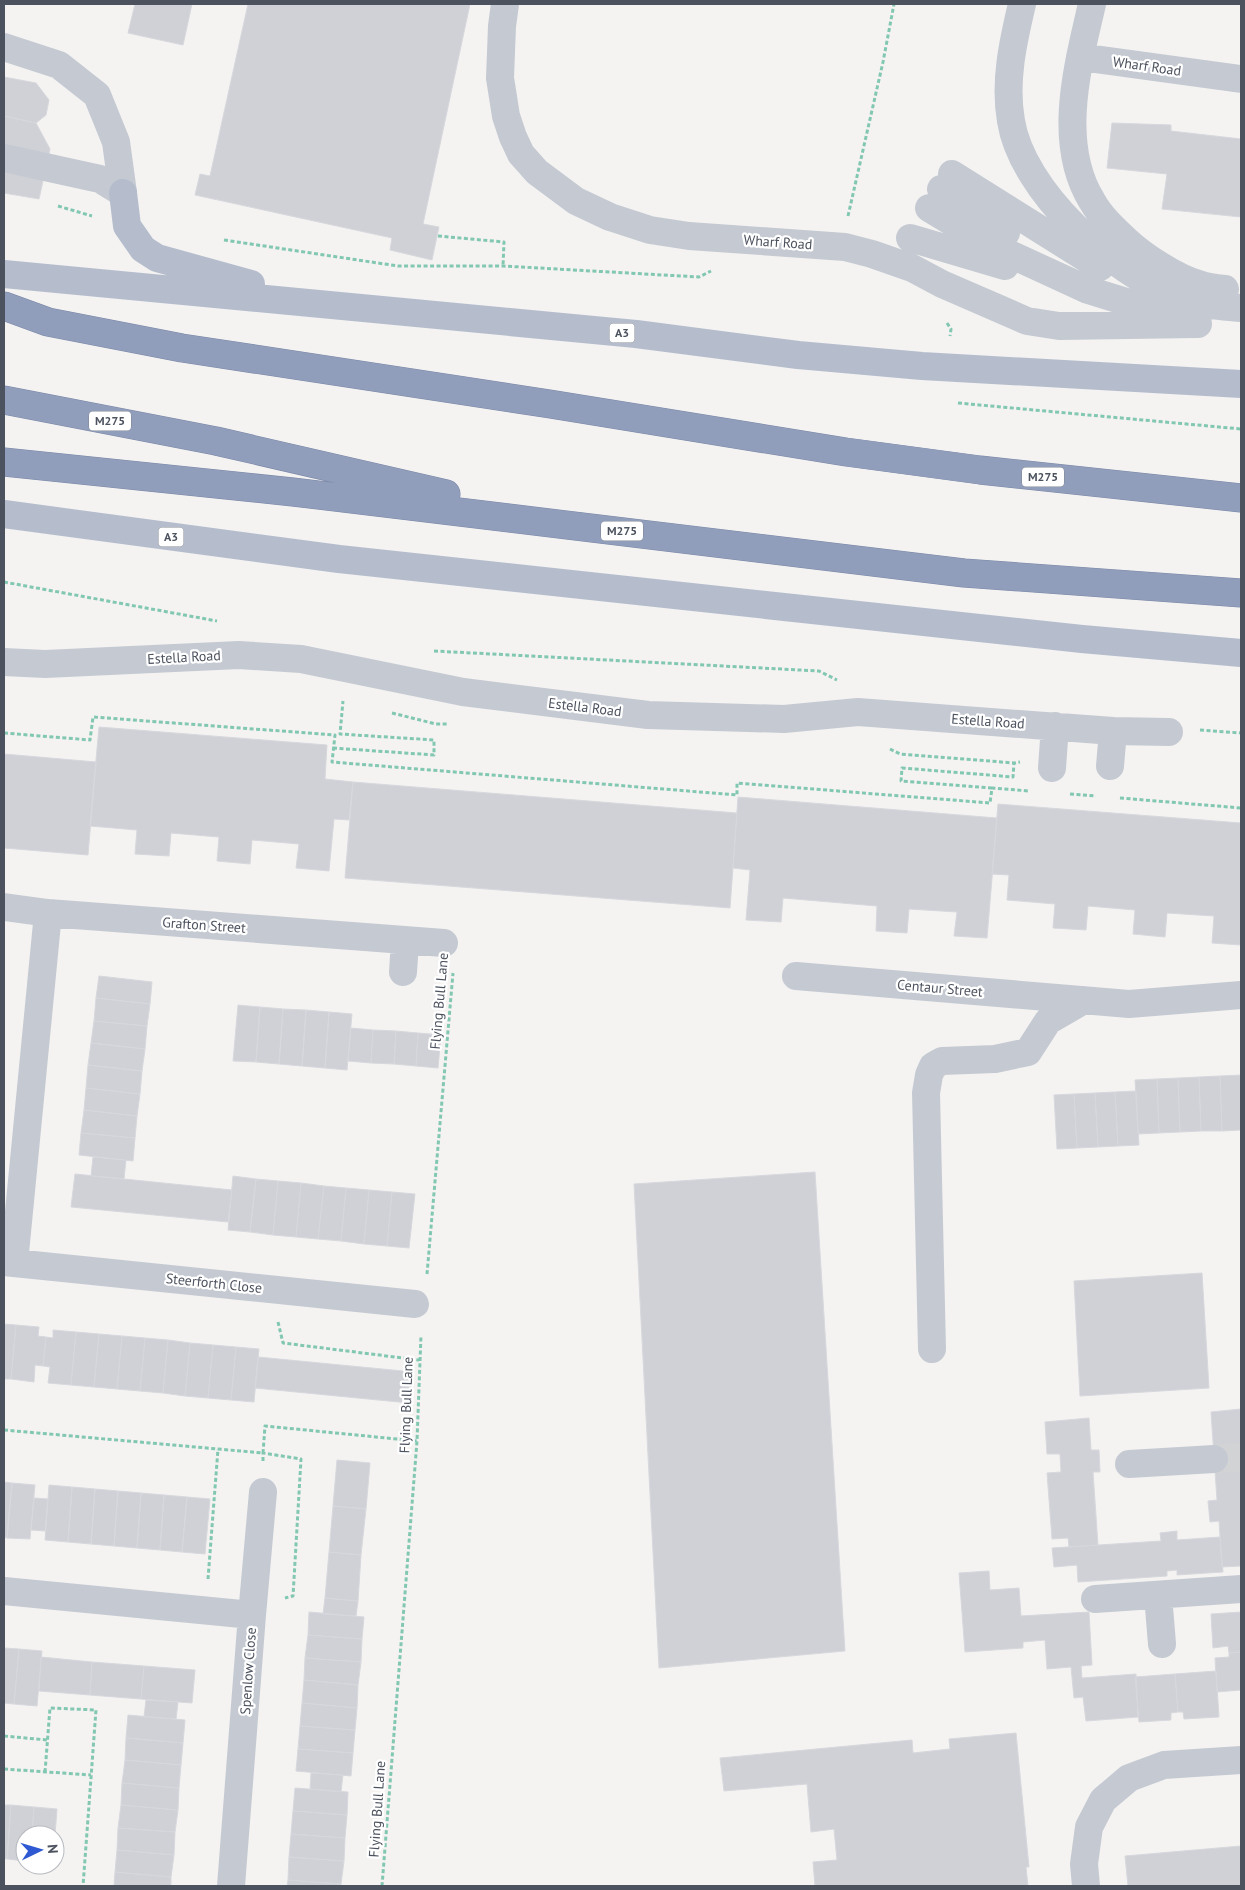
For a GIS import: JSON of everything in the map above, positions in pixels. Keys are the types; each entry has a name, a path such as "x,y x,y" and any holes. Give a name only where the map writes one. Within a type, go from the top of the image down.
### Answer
{"highway":[{"name":"M275","path":"4,306 48,322 182,348 550,404 836,451 980,470 1241,498"},
{"name":"M275","path":"4,400 216,441 576,525"},
{"name":"M275","path":"4,462 293,492 964,573 1241,593"}],"main road":[{"path":"123,193 127,226 143,249 157,258 320,303"},
{"name":"A3","path":"4,274 636,334 798,355 946,368 1241,384"},
{"name":"A3","path":"4,514 358,561 1072,638 1241,653"}],"street":[{"name":"Wharf Road","path":"506,4 502,26 500,78 506,116 521,154 537,172 569,196 610,217 650,230 689,236 845,247 912,268 942,284 1027,321 1037,323 1058,326 1198,324"},
{"path":"1022,4 1012,51 1009,82 1010,120 1016,144 1040,187 1072,224 1110,259 1147,283 1179,298 1213,306 1241,308"},
{"path":"1016,144 1013,105 1034,4"},
{"path":"1092,4 1080,57 1074,101 1073,129 1075,152 1080,174 1091,200 1108,223 1135,248 1169,270 1197,284 1241,292"},
{"path":"4,47 59,65 97,95 116,142 123,193"},
{"name":"Wharf Road","path":"1080,57 1241,79"},
{"path":"4,158 100,180 123,193"},
{"path":"931,205 998,239 1088,290"},
{"path":"931,205 1089,260 1123,284 1173,313 1198,324"},
{"path":"931,205 1088,290 1198,324 1241,327"},
{"path":"998,239 1089,260"},
{"name":"Estella Road","path":"4,662 45,664 239,655 301,659 463,692 648,715 784,719 858,712 1112,730 1168,732"},
{"path":"1052,768 1055,726"},
{"path":"1110,766 1112,730"},
{"name":"Grafton Street","path":"4,907 48,913 405,940 448,954"},
{"name":"Steerforth Close","path":"48,913 9,1262 421,1294"},
{"path":"403,972 405,940"},
{"name":"Centaur Street","path":"796,976 1129,1004 1241,995"},
{"path":"932,1349 926,1093 929,1075 933,1066 942,1061 995,1059 1028,1052 1048,1021 1084,1000"},
{"path":"1129,1464 1214,1459"},
{"path":"252,1615 263,1492"},
{"path":"1095,1598 1241,1589"},
{"name":"Spenlow Close","path":"4,1591 252,1615 231,1886"},
{"path":"1158,1595 1162,1644"},
{"path":"1086,1886 1084,1864 1089,1827 1103,1800 1129,1778 1164,1765 1241,1760"}],"path":[{"path":"845,247 848,214 883,62 894,4"},
{"path":"54,204 127,226"},
{"path":"438,236 504,242 503,266"},
{"path":"224,240 398,266 503,266 699,277 718,269"},
{"path":"946,368 943,402 1241,429"},
{"path":"4,582 227,623"},
{"path":"432,650 819,671 842,682"},
{"path":"333,748 434,755 434,740 340,734 343,702"},
{"path":"4,733 90,740 93,716 335,735 332,762 737,795 737,783 990,802 992,788"},
{"path":"1197,730 1241,733"},
{"path":"1014,763 1013,777 902,768 900,781 1030,791"},
{"path":"1069,794 1097,797"},
{"path":"1117,798 1241,808"},
{"name":"Flying Bull Lane","path":"421,1294 448,954"},
{"name":"Flying Bull Lane","path":"382,1886 417,1441 422,1332"},
{"path":"4,1430 263,1453 265,1426 417,1441"},
{"path":"207,1588 218,1449"},
{"path":"44,1772 50,1708 96,1710 83,1886"},
{"path":"4,1736 47,1740"},
{"path":"4,1769 91,1776"}],"building":[{"path":"135,4 192,4 183,45 128,33"},
{"path":"248,4 470,4 423,224 439,227 432,260 390,250 392,238 195,195 200,174 210,176"},
{"path":"4,77 36,83 49,100 46,115 36,123 4,116"},
{"path":"4,116 36,123 50,149 39,199 4,193"},
{"path":"1112,123 1171,125 1171,131 1241,139 1241,217 1162,209 1167,174 1107,168"},
{"path":"99,727 327,745 325,779 353,782 349,820 334,819 329,871 296,868 299,844 252,840 250,864 217,861 219,837 171,833 169,856 135,854 137,830 90,826"},
{"path":"4,754 96,762 88,855 4,848"},
{"path":"353,782 737,813 730,908 345,878"},
{"path":"738,797 997,818 987,938 954,936 957,912 909,909 907,933 876,931 877,906 783,898 781,922 746,920 750,870 733,868"},
{"path":"998,804 1241,823 1241,945 1212,943 1214,916 1167,913 1165,937 1133,934 1135,910 1088,906 1086,930 1053,928 1055,904 1007,900 1009,875 992,874"},
{"path":"99,976 152,982 150,1004 96,998"},
{"path":"96,998 150,1004 147,1026 94,1021"},
{"path":"238,1005 260,1007 256,1062 233,1061"},
{"path":"260,1007 283,1009 279,1064 256,1062"},
{"path":"283,1009 306,1010 302,1066 279,1064"},
{"path":"306,1010 329,1012 325,1068 302,1066"},
{"path":"329,1012 352,1014 347,1070 325,1068"},
{"path":"94,1021 147,1026 145,1049 91,1043"},
{"path":"351,1028 373,1030 371,1063 348,1061"},
{"path":"373,1030 396,1031 394,1064 371,1063"},
{"path":"396,1031 418,1033 416,1066 394,1064"},
{"path":"418,1033 441,1035 438,1068 416,1066"},
{"path":"91,1043 145,1049 142,1071 88,1065"},
{"path":"88,1065 142,1071 140,1094 86,1088"},
{"path":"1241,1075 1241,1130 1222,1131 1220,1076"},
{"path":"1220,1076 1222,1131 1201,1131 1199,1077"},
{"path":"1199,1077 1201,1131 1180,1132 1178,1078"},
{"path":"1178,1078 1180,1132 1159,1133 1157,1079"},
{"path":"1157,1079 1159,1133 1138,1134 1135,1080"},
{"path":"86,1088 140,1094 137,1116 84,1110"},
{"path":"1136,1091 1139,1145 1118,1146 1115,1092"},
{"path":"1115,1092 1118,1146 1098,1147 1095,1093"},
{"path":"1095,1093 1098,1147 1077,1148 1074,1094"},
{"path":"1074,1094 1077,1148 1057,1149 1054,1095"},
{"path":"84,1110 137,1116 135,1138 81,1133"},
{"path":"81,1133 135,1138 133,1161 79,1155"},
{"path":"93,1157 126,1160 124,1179 91,1176"},
{"path":"815,1172 845,1651 659,1668 634,1184"},
{"path":"75,1174 232,1190 228,1222 71,1207"},
{"path":"233,1176 256,1179 250,1232 228,1230"},
{"path":"256,1179 278,1181 273,1235 250,1232"},
{"path":"278,1181 301,1183 296,1237 273,1235"},
{"path":"301,1183 324,1186 318,1239 296,1237"},
{"path":"324,1186 346,1188 341,1241 318,1239"},
{"path":"346,1188 369,1190 364,1244 341,1241"},
{"path":"369,1190 392,1192 387,1246 364,1244"},
{"path":"392,1192 415,1194 409,1248 387,1246"},
{"path":"1202,1273 1209,1388 1080,1396 1074,1281"},
{"path":"4,1324 16,1325 11,1379 4,1379"},
{"path":"16,1325 39,1327 38,1336 46,1337 43,1366 35,1365 34,1382 11,1379"},
{"path":"53,1330 76,1332 71,1385 48,1383 50,1367 43,1366 46,1337 53,1338"},
{"path":"76,1332 99,1334 94,1387 71,1385"},
{"path":"99,1334 122,1336 117,1389 94,1387"},
{"path":"122,1336 145,1338 140,1391 117,1389"},
{"path":"145,1338 168,1340 163,1393 140,1391"},
{"path":"168,1340 190,1343 185,1396 163,1393"},
{"path":"190,1343 213,1345 208,1398 185,1396"},
{"path":"213,1345 236,1347 231,1400 208,1398"},
{"path":"236,1347 259,1349 254,1402 231,1400"},
{"path":"258,1357 413,1372 409,1403 255,1388"},
{"path":"1241,1409 1241,1566 1222,1567 1219,1521 1210,1522 1208,1501 1217,1500 1211,1412"},
{"path":"1089,1418 1091,1450 1099,1450 1100,1472 1093,1472 1098,1545 1069,1547 1068,1538 1052,1539 1047,1473 1061,1472 1060,1454 1047,1454 1045,1422"},
{"path":"337,1460 370,1463 366,1509 333,1506"},
{"path":"4,1482 12,1483 7,1538 4,1537"},
{"path":"12,1483 35,1485 30,1539 7,1538"},
{"path":"49,1485 72,1487 68,1542 45,1540"},
{"path":"72,1487 95,1489 91,1544 68,1542"},
{"path":"95,1489 118,1491 114,1546 91,1544"},
{"path":"118,1491 141,1493 137,1548 114,1546"},
{"path":"141,1493 164,1495 160,1550 137,1548"},
{"path":"164,1495 187,1497 182,1552 160,1550"},
{"path":"187,1497 210,1499 205,1554 182,1552"},
{"path":"34,1498 48,1499 45,1531 31,1530"},
{"path":"333,1506 366,1509 361,1555 329,1552"},
{"path":"1177,1531 1177,1540 1220,1537 1223,1572 1177,1575 1177,1570 1167,1571 1167,1576 1078,1582 1077,1565 1054,1567 1052,1548 1161,1541 1160,1533"},
{"path":"329,1552 361,1555 358,1601 325,1598"},
{"path":"989,1571 990,1590 1019,1588 1021,1616 1089,1612 1092,1665 1081,1666 1082,1678 1136,1674 1138,1717 1086,1721 1083,1697 1074,1698 1071,1667 1047,1669 1045,1640 1023,1642 1023,1648 965,1652 959,1573"},
{"path":"325,1598 358,1601 356,1616 323,1614"},
{"path":"309,1612 364,1617 362,1639 308,1635"},
{"path":"1241,1612 1241,1652 1229,1653 1228,1646 1213,1648 1211,1614"},
{"path":"308,1635 362,1639 361,1662 305,1658"},
{"path":"4,1648 19,1649 14,1704 4,1703"},
{"path":"19,1649 42,1651 37,1706 14,1704"},
{"path":"1241,1652 1241,1690 1217,1692 1215,1658 1229,1657 1229,1653"},
{"path":"41,1657 92,1662 90,1695 39,1691"},
{"path":"305,1658 361,1662 358,1685 304,1680"},
{"path":"92,1662 144,1666 141,1699 90,1695"},
{"path":"144,1666 195,1670 192,1703 141,1699"},
{"path":"1216,1671 1219,1717 1184,1719 1183,1712 1178,1712 1175,1674"},
{"path":"1175,1674 1178,1712 1171,1713 1171,1720 1139,1722 1135,1677"},
{"path":"304,1680 358,1685 357,1708 302,1703"},
{"path":"146,1700 178,1702 176,1719 144,1717"},
{"path":"302,1703 357,1708 355,1730 300,1726"},
{"path":"128,1715 185,1720 183,1743 126,1738"},
{"path":"300,1726 355,1730 353,1753 298,1749"},
{"path":"1016,1733 1029,1867 1026,1867 1028,1886 815,1886 813,1862 837,1860 834,1829 811,1832 807,1784 724,1791 720,1758 912,1740 913,1753 950,1749 949,1739"},
{"path":"126,1738 183,1743 181,1765 125,1760"},
{"path":"298,1749 353,1753 351,1776 296,1771"},
{"path":"125,1760 181,1765 179,1788 122,1783"},
{"path":"311,1773 343,1775 341,1792 310,1789"},
{"path":"122,1783 179,1788 178,1810 121,1805"},
{"path":"295,1788 348,1792 347,1815 293,1811"},
{"path":"4,1805 11,1805 7,1859 4,1859"},
{"path":"11,1805 34,1807 33,1825 15,1825 15,1860 7,1859"},
{"path":"121,1805 178,1810 175,1832 118,1828"},
{"path":"34,1807 57,1809 56,1825 33,1825"},
{"path":"293,1811 347,1815 345,1838 291,1834"},
{"path":"118,1828 175,1832 174,1855 117,1850"},
{"path":"291,1834 345,1838 344,1861 289,1857"},
{"path":"1241,1846 1241,1886 1128,1886 1125,1856"},
{"path":"117,1850 174,1855 171,1877 115,1872"},
{"path":"289,1857 344,1861 341,1884 288,1880"},
{"path":"115,1872 171,1877 171,1886 114,1886"},
{"path":"288,1880 341,1884 341,1886 287,1886"}],"tunnel":[{"path":"1214,1459 1241,1457"}]}
